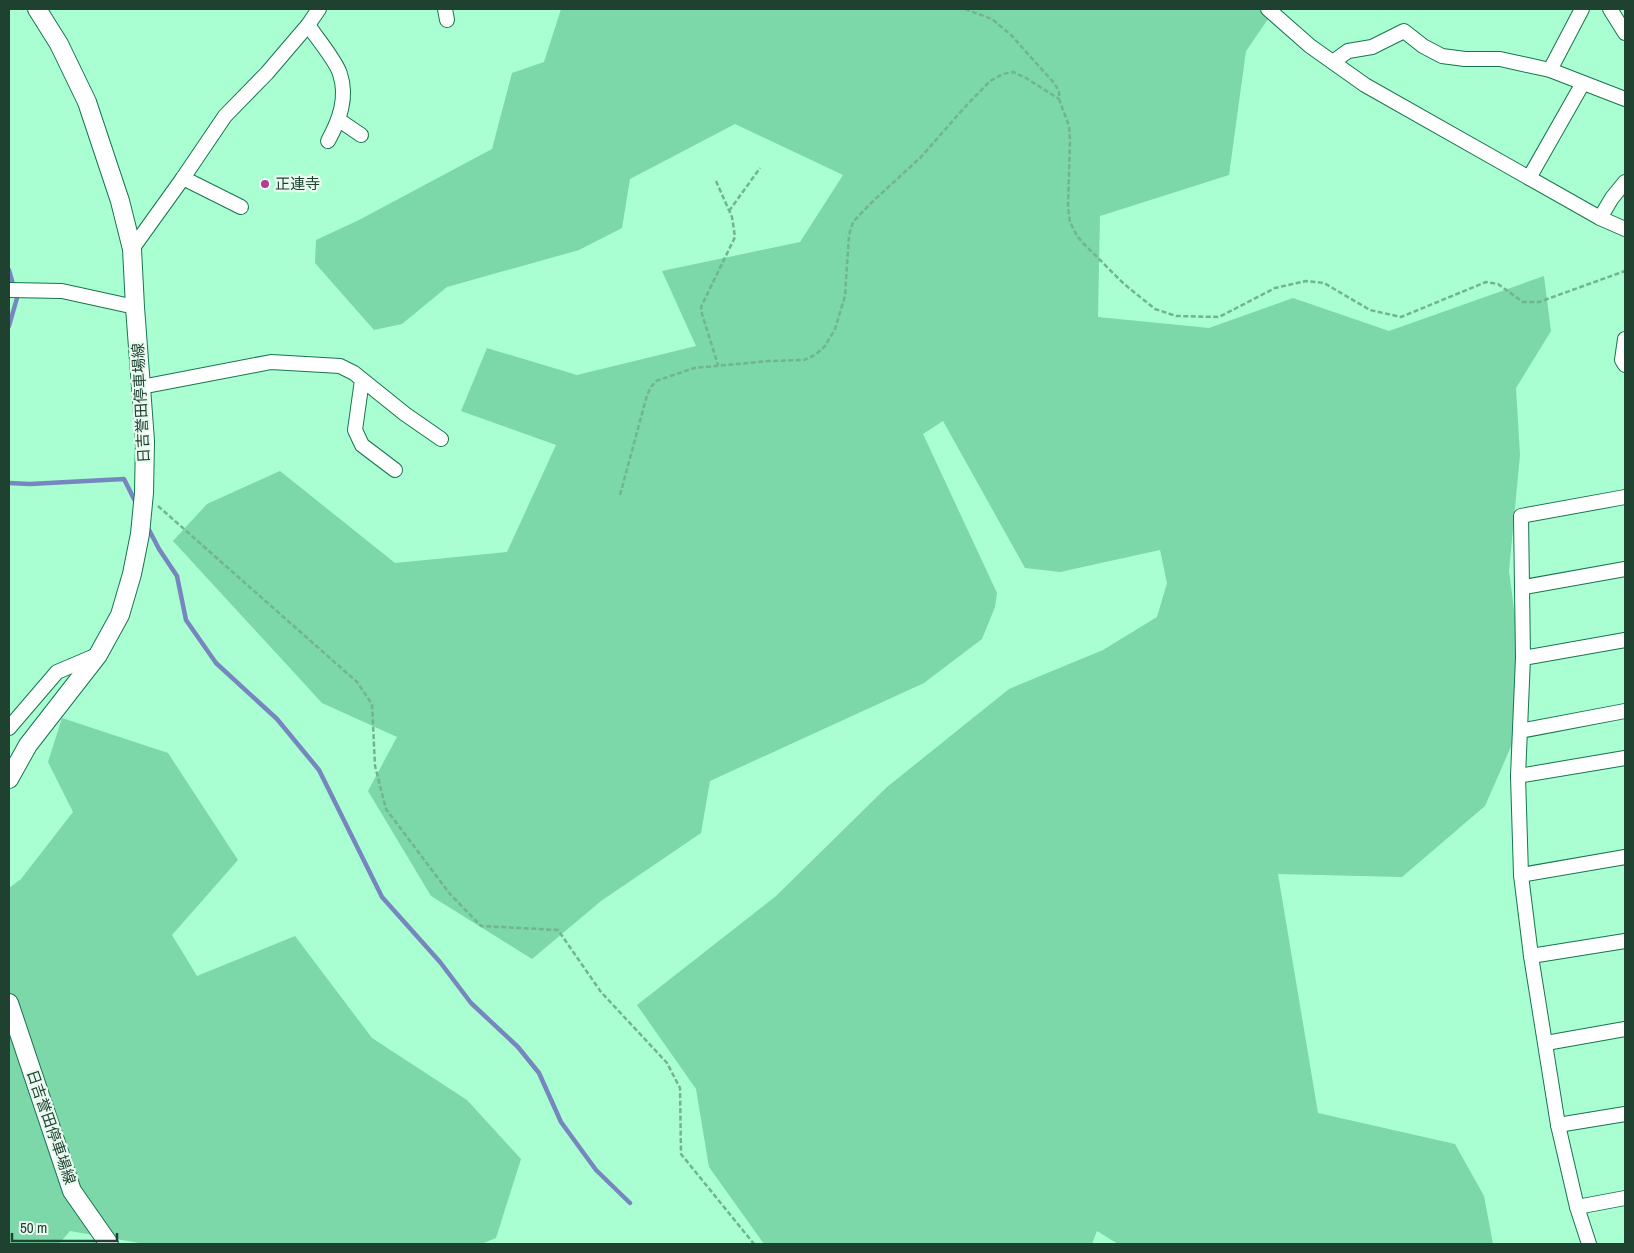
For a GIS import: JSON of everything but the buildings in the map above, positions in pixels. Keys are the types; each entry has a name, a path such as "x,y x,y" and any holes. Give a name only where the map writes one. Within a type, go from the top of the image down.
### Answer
{"main road":[{"name":"日吉誉田停車場線","path":"9,780 28,745 98,655 120,615 132,574 140,534 144,493 145,441 132,248 120,201 87,102 59,44 37,9"},
{"name":"日吉誉田停車場線","path":"9,1003 72,1191 109,1244"}],"street":[{"path":"132,248 225,116 267,73 308,25 319,9"},
{"path":"1268,9 1310,46 1365,85 1600,218 1625,229"},
{"path":"1550,70 1582,9"},
{"path":"1610,9 1621,19 1625,33"},
{"path":"308,25 340,72 343,86 342,109 339,120 328,142"},
{"path":"1333,62 1348,51 1372,47 1404,31 1423,46 1442,56 1500,59 1550,70 1625,99"},
{"path":"1529,178 1583,83"},
{"path":"339,120 361,135"},
{"path":"183,178 241,208"},
{"path":"1600,218 1612,198 1625,182"},
{"path":"9,290 62,291 135,307"},
{"path":"1625,339 1622,360 1625,365"},
{"path":"141,387 271,362 340,366 354,373 405,414 441,439"},
{"path":"362,380 355,430 362,445 395,470"},
{"path":"1590,1244 1577,1207 1558,1125 1531,956 1521,875 1518,776 1523,658 1522,516 1625,497"},
{"path":"1524,587 1625,570"},
{"path":"1523,658 1625,640"},
{"path":"9,728 57,672 98,655"},
{"path":"1520,732 1625,712"},
{"path":"1518,776 1625,758"},
{"path":"1521,875 1625,857"},
{"path":"1531,956 1625,941"},
{"path":"1546,1042 1625,1029"},
{"path":"1558,1125 1625,1114"},
{"path":"1577,1207 1625,1198"}],"path":[{"path":"965,9 992,19 1011,34 1056,84 1070,140 1068,207 1070,222 1077,236 1124,284 1155,309 1176,316 1219,316 1275,288 1306,281 1324,283 1370,310 1401,317 1486,282 1498,284 1523,302 1539,302 1625,271"},
{"path":"620,494 647,395 656,382 694,368 804,360 815,355 824,346 835,329 845,296 849,234 853,222 921,158 990,81 1003,74 1013,72 1059,99"},
{"path":"729,211 732,210 760,168"},
{"path":"716,181 732,217 734,241 701,307 718,365"},
{"path":"144,493 357,682 372,704 376,766 386,809 450,894 481,926 558,930 601,992 667,1063 680,1088 681,1154 754,1244"}],"green space":[{"path":"561,9 1275,9 1246,51 1229,175 1100,216 1098,317 1209,328 1293,298 1389,331 1544,276 1551,331 1516,388 1520,455 1509,571 1527,710 1485,806 1402,877 1278,874 1318,1113 1455,1144 1484,1196 1493,1244 1118,1244 1097,1231 1092,1244 764,1244 709,1167 696,1089 637,1005 776,896 887,787 1009,689 1103,650 1157,617 1167,583 1160,550 1060,572 1025,568 943,421 923,434 997,593 995,607 982,639 924,683 710,781 701,833 601,901 532,959 431,896 368,791 397,737 322,703 173,541 207,504 280,471 395,563 507,552 556,445 461,411 487,348 577,375 696,346 662,271 800,242 843,175 735,124 630,179 622,228 579,250 447,287 402,324 374,330 315,263 316,240 359,220 492,149 512,73 544,62"},
{"path":"62,718 168,753 238,860 172,935 197,976 295,936 372,1038 467,1100 521,1159 496,1238 481,1244 145,1244 70,1231 59,1244 9,1244 9,888 21,879 73,812 48,762"}],"waterway":[{"path":"9,270 17,298 9,326"},
{"path":"9,483 30,484 124,479 137,505"},
{"path":"147,526 159,549 177,576 186,620 216,663 277,719 319,770 382,897 440,962 471,1003 518,1047 539,1073 561,1122 596,1170 630,1203"}],"place":[{"name":"正連寺","path":"265,184"}]}
